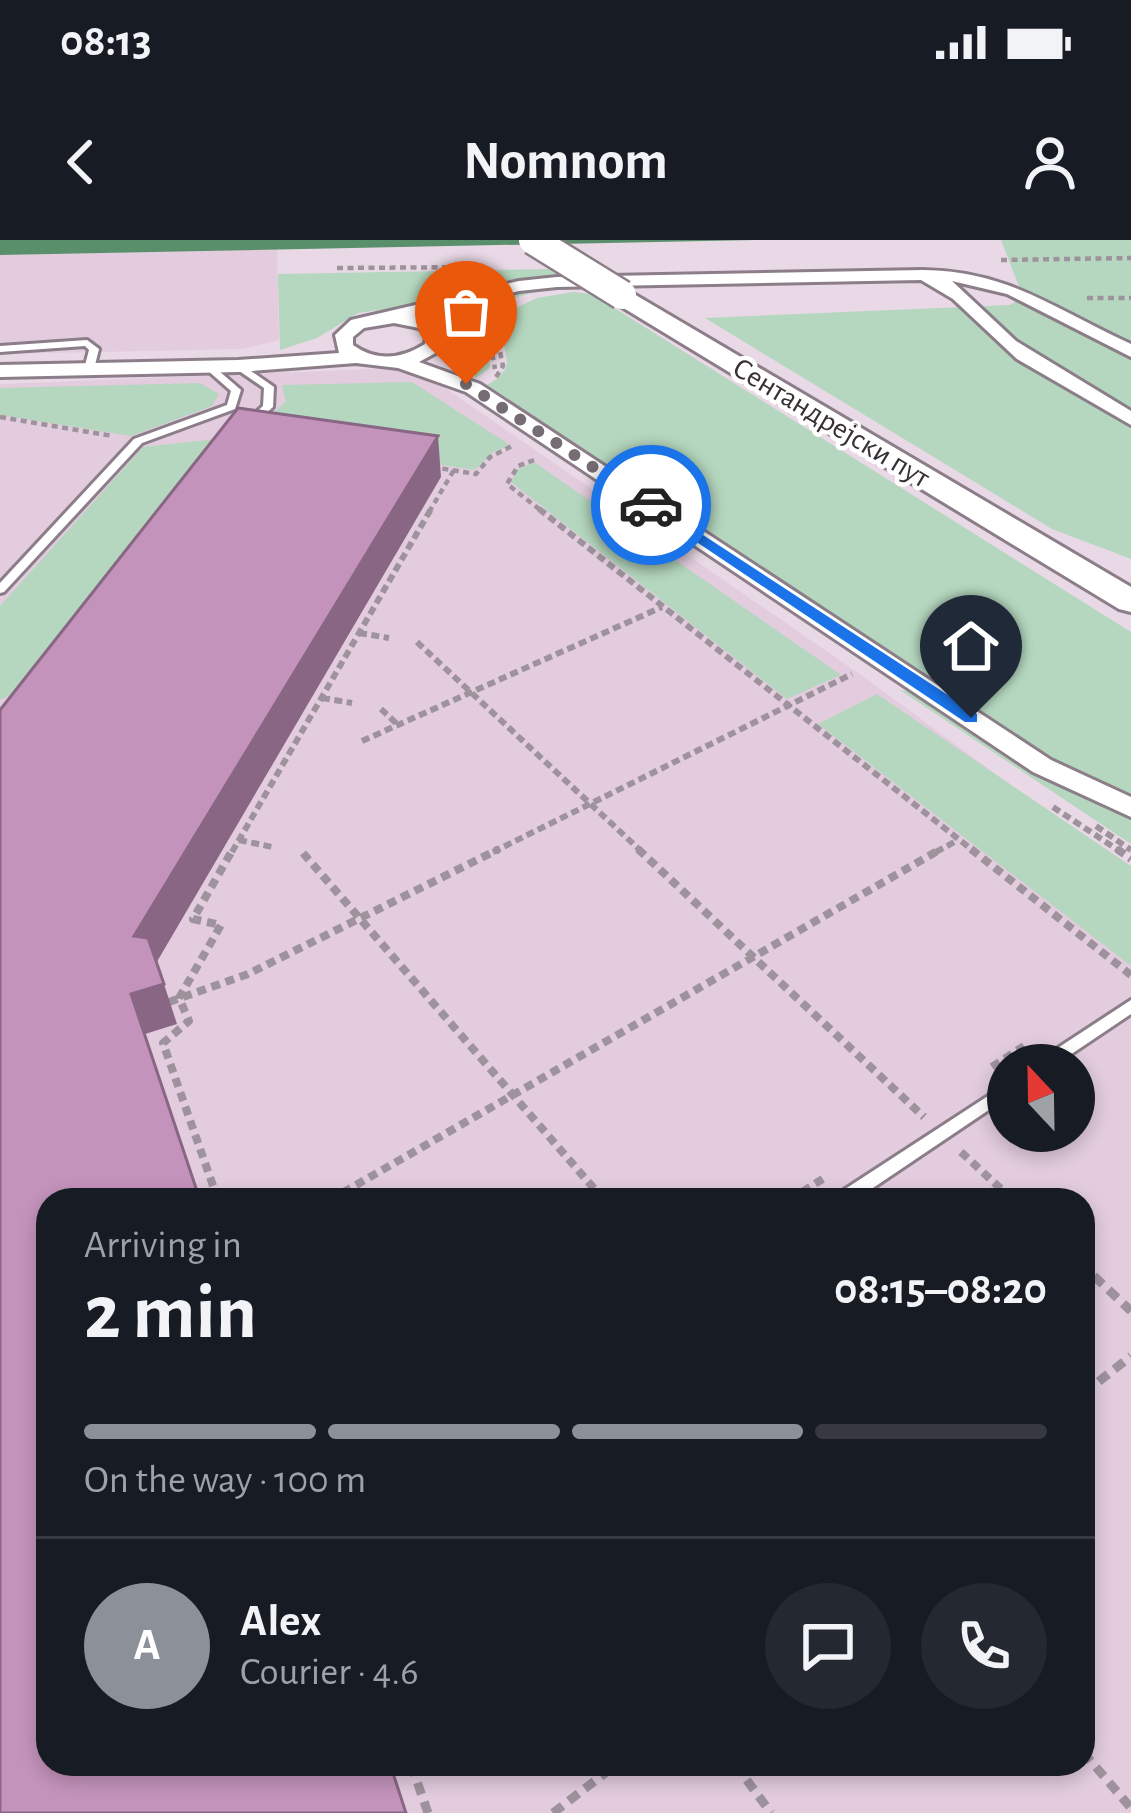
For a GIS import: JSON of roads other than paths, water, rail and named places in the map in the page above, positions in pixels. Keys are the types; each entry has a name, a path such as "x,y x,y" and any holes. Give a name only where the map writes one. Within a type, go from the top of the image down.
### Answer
{"main road":[{"name":"Сентандрејски пут","path":"533,240 1131,602"}],"street":[{"path":"400,362 434,340 465,309 557,282 962,274 1002,283 1131,351"},
{"path":"923,275 957,291 1002,340 1035,364 1131,419"},
{"path":"238,366 344,335 369,320 505,300"},
{"path":"394,317 425,324 469,386"},
{"path":"344,335 344,347 356,357"},
{"path":"0,371 238,366 356,357 400,362 469,386 1042,766 1131,808"}],"lane":[{"path":"0,349 88,343 94,349 89,369"},
{"path":"238,366 269,387 271,397 268,407 242,427"},
{"path":"0,590 117,459 150,434 231,406 236,390 209,367"},
{"path":"1074,1044 1131,1006"},
{"path":"860,1188 987,1103"}]}
